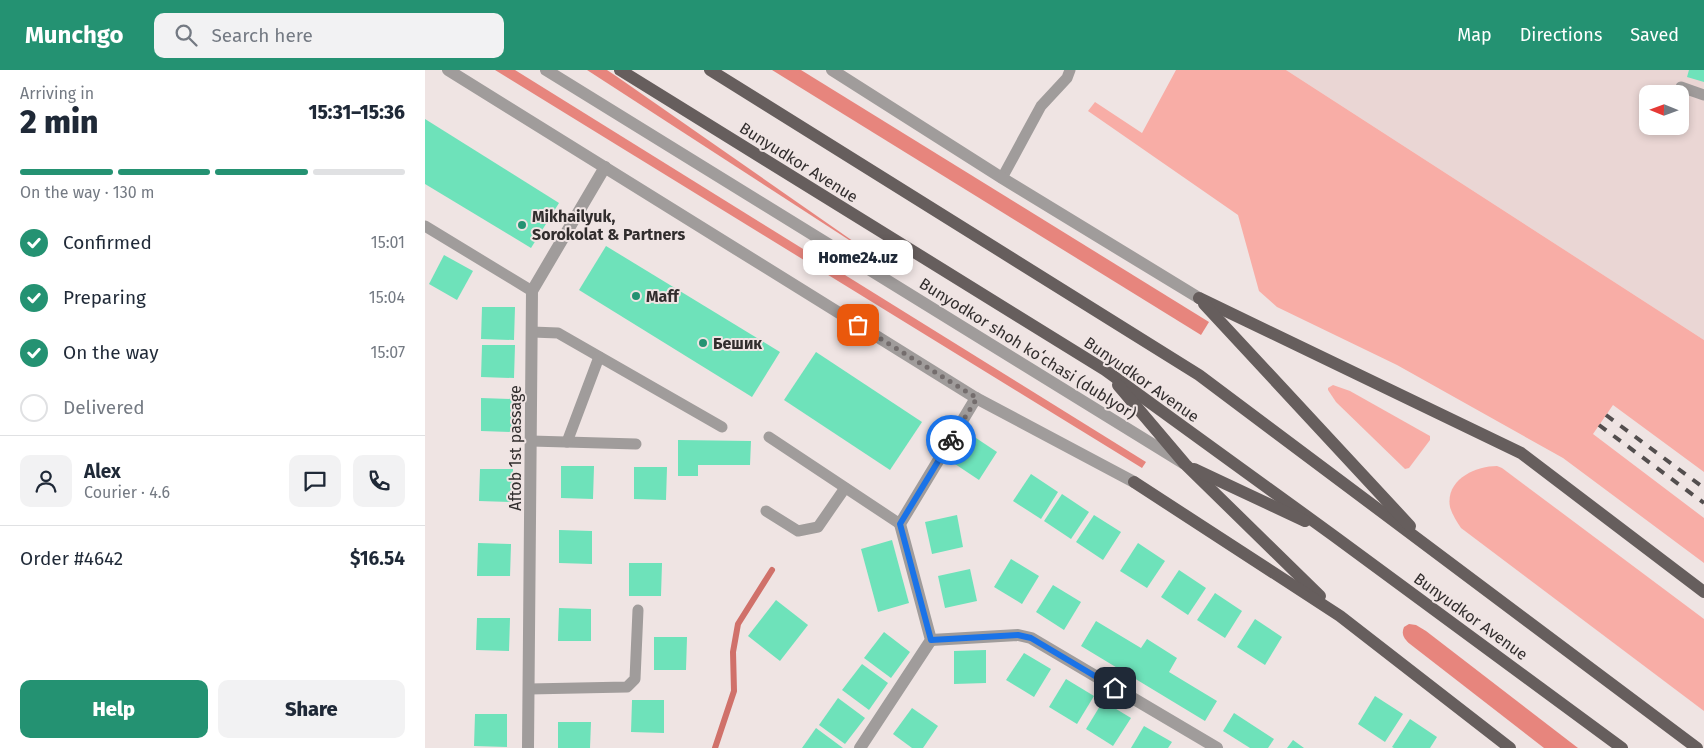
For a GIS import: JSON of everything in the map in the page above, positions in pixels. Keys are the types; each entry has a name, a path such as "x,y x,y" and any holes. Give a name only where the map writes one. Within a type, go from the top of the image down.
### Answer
{"main road":[{"name":"Bunyudkor Avenue","path":"620,70 1105,370 1622,748"},
{"name":"Bunyudkor Avenue","path":"710,70 1199,375 1697,748"},
{"path":"1199,298 1432,550"},
{"path":"1199,298 1521,453 1704,592"},
{"path":"1105,370 1185,464 1340,616"},
{"path":"1185,464 1334,536"},
{"path":"1134,482 1340,616 1511,748"}],"street":[{"path":"448,70 977,398 1134,482"},
{"name":"Bunyodkor shoh koʻchasi (dublyor)","path":"547,70 1185,464"},
{"path":"832,70 1199,298"},
{"path":"532,291 605,167"},
{"name":"Aftob 1st passage","path":"528,748 532,291"},
{"path":"861,748 931,640 900,524 977,398"},
{"path":"931,640 1018,635 1031,638 1217,748"}],"lane":[{"path":"1003,178 1041,106 1067,78 1069,70"},
{"path":"1689,90 1704,95"},
{"path":"425,226 532,291"},
{"path":"532,332 558,333 723,427"},
{"path":"567,442 599,357"},
{"path":"769,437 900,524"},
{"path":"531,441 637,444"},
{"path":"766,511 798,531 818,527 845,488"},
{"path":"529,689 627,687 635,679 638,610"}],"shaded area":[{"path":"495,70 515,70 1146,462 1142,468"},
{"path":"587,70 607,70 883,262"},
{"path":"772,70 801,70 1209,322 1201,335"},
{"path":"1176,70 1286,70 1704,340 1704,472 1613,405 1593,434 1704,518 1704,563 1563,458 1397,365 1277,307 1259,291 1238,215 1088,111 1095,102 1142,133"},
{"path":"1286,70 1704,70 1704,340"},
{"path":"1333,385 1350,391 1430,436 1430,440 1409,468 1405,469 1336,402 1328,390"},
{"path":"1497,466 1704,619 1704,711 1461,528 1450,507 1452,489 1463,476 1480,469"},
{"path":"1409,624 1416,625 1426,631 1578,748 1544,748 1408,642 1403,632 1404,627"}],"building":[{"path":"1689,70 1704,70 1704,82 1687,77"},
{"path":"425,119 559,203 531,248 425,184"},
{"path":"606,246 780,352 752,397 579,290"},
{"path":"444,255 473,271 457,300 429,284"},
{"path":"482,307 515,307 514,340 481,339"},
{"path":"482,345 515,345 514,378 481,377"},
{"path":"816,352 922,422 890,470 784,400"},
{"path":"481,398 514,399 513,432 481,431"},
{"path":"970,434 997,452 979,480 952,462"},
{"path":"678,440 751,441 750,465 698,465 698,476 678,476"},
{"path":"561,466 594,466 593,499 561,498"},
{"path":"634,467 667,467 666,500 634,499"},
{"path":"480,469 513,469 512,502 479,501"},
{"path":"1031,474 1058,492 1041,519 1013,501"},
{"path":"1062,494 1089,512 1071,539 1044,521"},
{"path":"957,515 963,547 932,554 925,522"},
{"path":"1094,515 1121,532 1103,560 1076,542"},
{"path":"559,530 592,531 592,564 559,563"},
{"path":"892,540 909,603 878,612 861,549"},
{"path":"478,543 511,544 510,576 477,576"},
{"path":"1138,543 1165,561 1147,588 1120,571"},
{"path":"1011,559 1039,576 1022,604 994,587"},
{"path":"629,563 662,563 661,596 629,596"},
{"path":"970,569 977,601 945,608 938,576"},
{"path":"1179,570 1206,588 1188,615 1161,597"},
{"path":"1053,585 1081,602 1064,630 1036,612"},
{"path":"1215,593 1242,611 1225,638 1197,620"},
{"path":"776,600 808,625 780,661 748,636"},
{"path":"559,608 591,609 591,641 558,641"},
{"path":"477,618 510,618 509,651 476,650"},
{"path":"1255,619 1282,637 1265,665 1237,647"},
{"path":"1096,621 1141,648 1147,639 1177,658 1169,672 1217,701 1205,721 1081,646"},
{"path":"884,632 910,652 891,678 864,658"},
{"path":"654,637 687,637 686,670 654,670"},
{"path":"986,650 986,683 954,684 954,651"},
{"path":"1024,653 1051,669 1034,697 1006,680"},
{"path":"862,664 888,683 869,710 842,690"},
{"path":"1066,679 1094,696 1077,724 1049,707"},
{"path":"1375,696 1403,714 1385,742 1358,724"},
{"path":"838,698 865,718 845,744 819,725"},
{"path":"632,700 664,700 664,733 631,732"},
{"path":"1103,701 1131,718 1113,746 1086,729"},
{"path":"912,708 938,726 923,748 912,748 893,734"},
{"path":"1234,713 1274,739 1268,748 1250,748 1223,731"},
{"path":"475,714 507,714 507,747 474,746"},
{"path":"1410,719 1437,737 1430,748 1392,747"},
{"path":"558,722 591,722 590,748 558,748"},
{"path":"1144,726 1172,742 1168,748 1131,748"},
{"path":"816,728 843,748 802,748"},
{"path":"1293,740 1304,748 1287,748"}],"waterway":[{"path":"715,748 734,691 733,652 738,624 772,570"}],"railway":[{"path":"1606,415 1704,488"},
{"path":"1599,425 1704,503"}],"way so far":[{"path":"858,325 977,398 951,440"}],"place":[{"name":"Mikhailyuk, Sorokolat & Partners","path":"522,225"},
{"name":"Maff","path":"636,296"},
{"name":"Home24.uz","path":"858,325"},
{"name":"Бешик","path":"703,343"}],"route":[{"path":"951,440 900,524 931,640 1018,635 1031,638 1115,688"}]}
